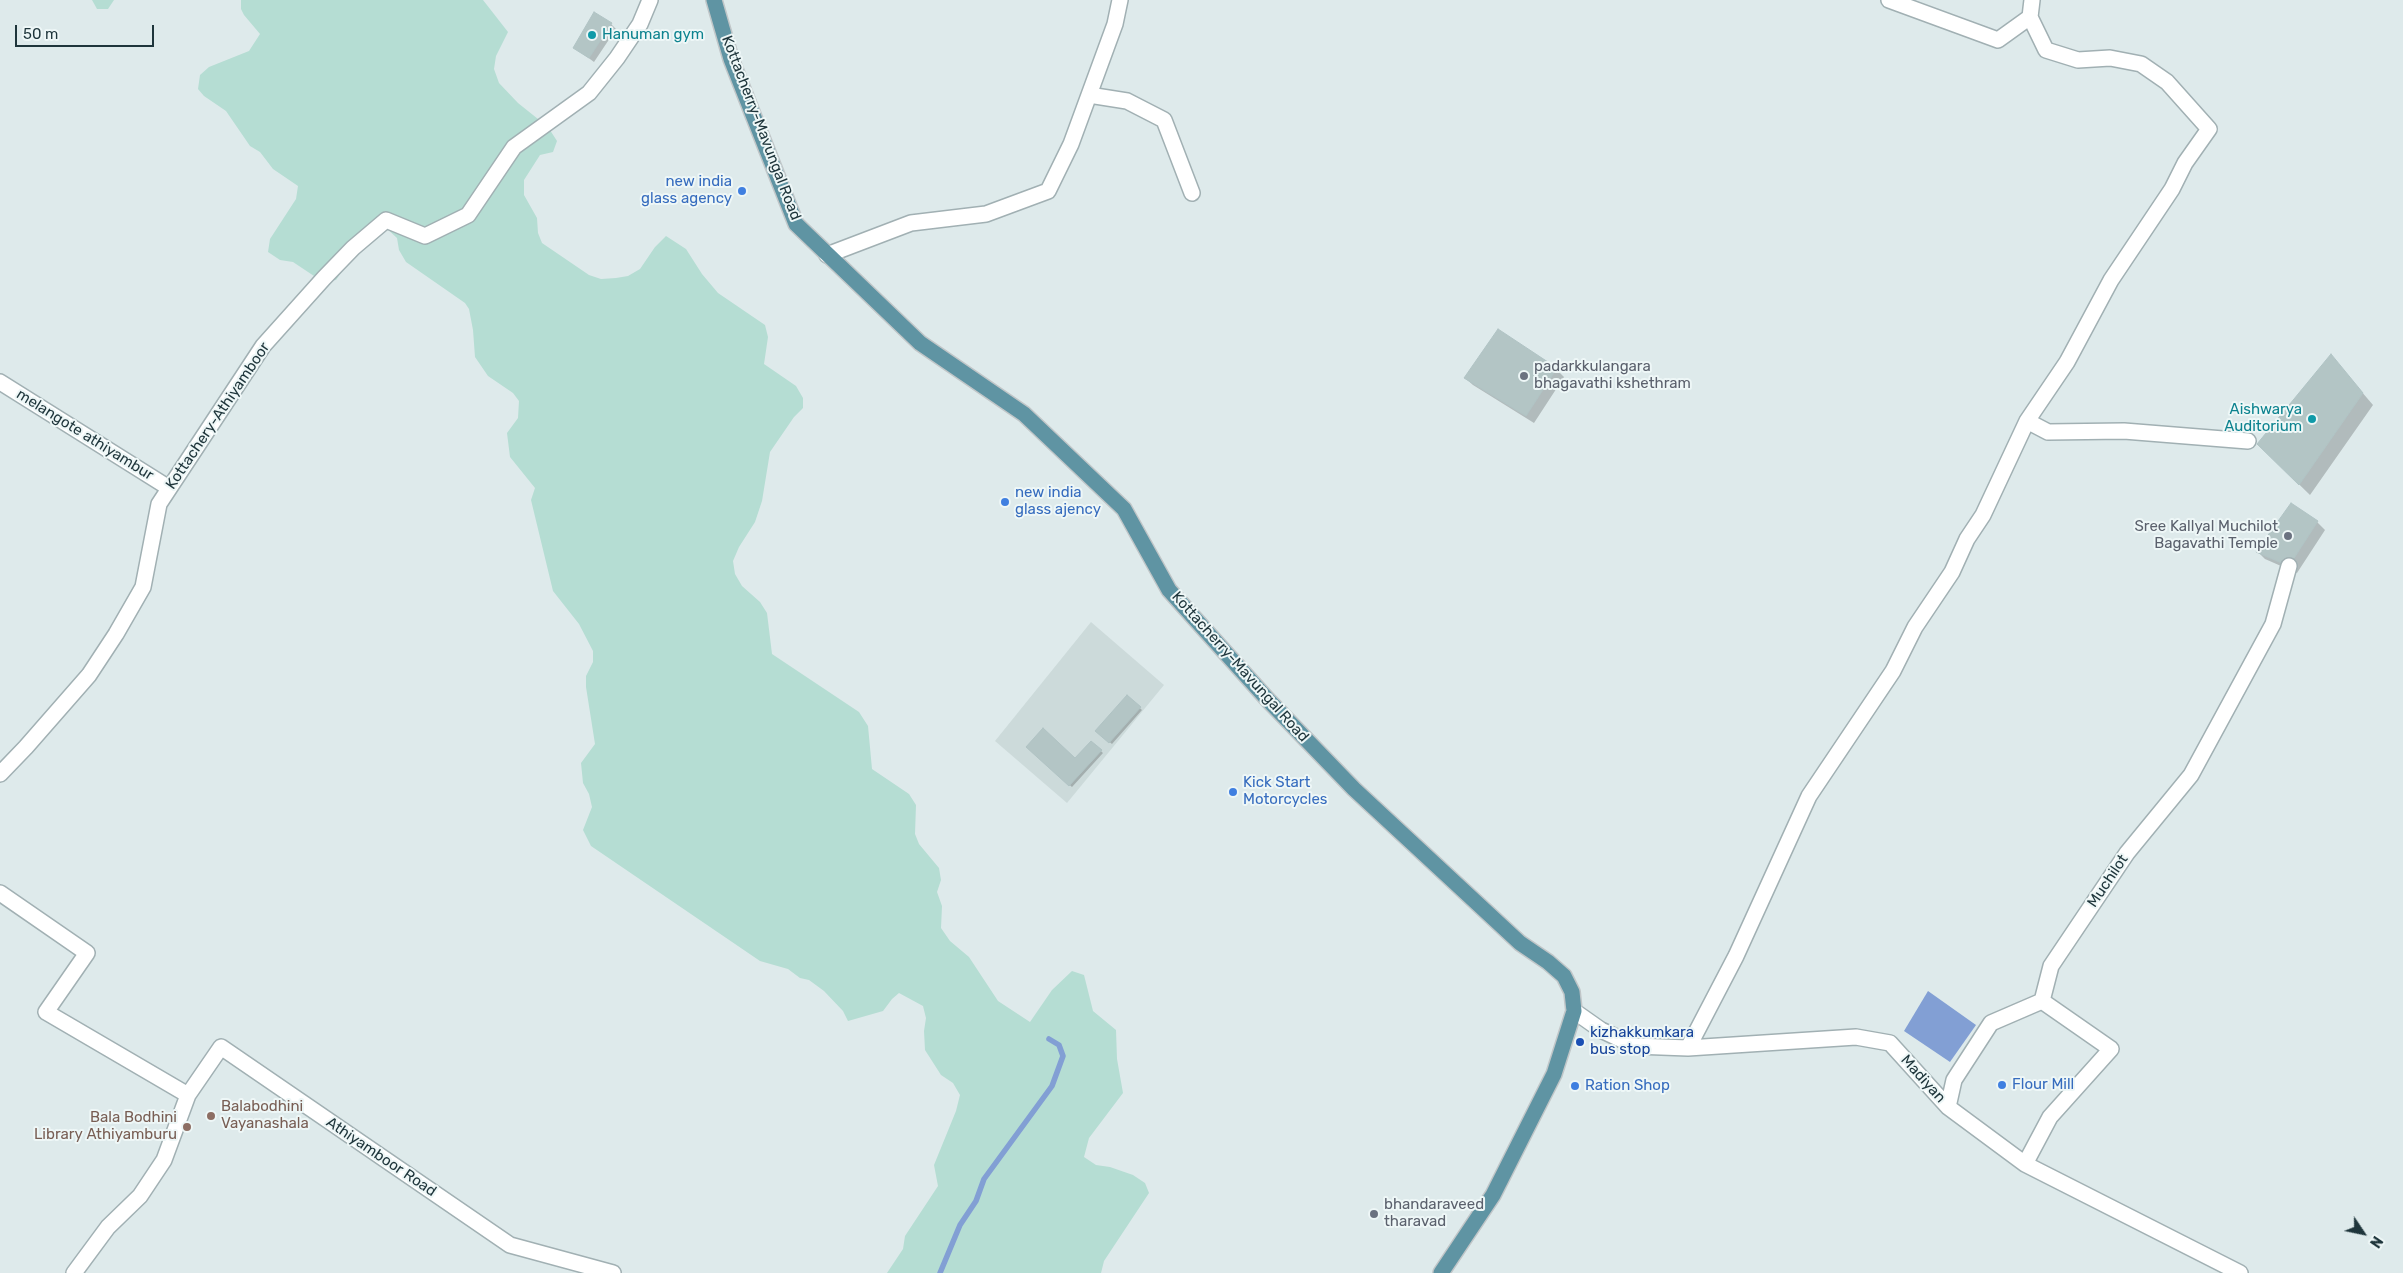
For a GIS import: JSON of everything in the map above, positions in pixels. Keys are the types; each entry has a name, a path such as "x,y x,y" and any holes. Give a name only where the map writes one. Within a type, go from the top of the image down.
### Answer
{"main road":[{"name":"Kottacherry-Mavungal Road","path":"714,0 732,59 796,224 920,343 1024,414 1124,509 1169,590 1262,693 1354,789 1520,943 1548,962 1564,976 1572,992 1574,1011 1554,1074 1493,1196 1440,1273"}],"street":[{"name":"Kottachery-Athiyamboor","path":"0,774 89,675 116,634 142,587 159,504 263,346 347,254 386,220 425,236 468,216 514,147 589,93 617,58 640,24 650,0"},
{"path":"828,255 911,223 986,214 1048,191 1071,144 1115,24 1120,0"},
{"path":"1888,0 1998,40 2030,16"},
{"path":"1688,1048 1736,956 1809,796 1893,671 1915,628 1952,572 1967,539 1983,515 2027,421 2067,362 2111,280 2172,189 2185,163 2209,129 2167,82 2141,64 2110,58 2078,60 2046,50 2030,16 2032,0"},
{"path":"1089,95 1127,101 1164,120 1192,193"},
{"name":"melangote athiyambur","path":"0,382 169,488"},
{"path":"2027,421 2048,432 2124,432 2248,441"},
{"name":"Muchilot","path":"2042,1001 2051,966 2127,853 2191,775 2273,624 2289,566"},
{"path":"0,894 87,953 46,1012 188,1095 164,1160 140,1196 108,1227 74,1273"},
{"path":"1948,1107 1954,1080 1991,1023 2042,1001 2111,1050 2050,1117 2026,1164"},
{"name":"Madiyan","path":"1574,1011 1601,1030 1635,1046 1688,1048 1856,1037 1890,1043 1948,1107 2026,1164 2240,1273"},
{"name":"Athiyamboor Road","path":"188,1095 222,1047 510,1245 613,1273"}],"shaded area":[{"path":"1091,622 1164,685 1067,803 995,741"}],"green space":[{"path":"92,0 114,0 108,9 97,9"},
{"path":"241,0 483,0 508,32 496,56 494,69 499,83 518,103 548,127 557,141 553,152 540,155 524,180 524,195 537,218 538,233 542,243 589,275 601,279 628,276 640,269 655,247 666,236 686,249 702,274 718,293 765,325 768,337 764,364 796,386 803,398 803,408 794,417 770,452 762,501 755,522 739,547 733,561 735,574 742,586 760,602 767,613 772,654 859,712 868,726 872,769 909,794 916,805 915,834 919,844 939,868 941,880 937,892 942,906 941,928 950,941 969,957 998,1001 1030,1022 1052,990 1072,971 1084,975 1093,1011 1116,1030 1117,1059 1123,1093 1089,1138 1084,1157 1096,1165 1110,1167 1133,1175 1145,1183 1149,1193 1104,1261 1101,1273 887,1273 903,1249 905,1236 938,1186 934,1165 956,1111 960,1095 953,1083 941,1075 925,1050 924,1031 926,1018 923,1006 899,993 883,1011 848,1021 843,1011 824,991 809,980 800,978 788,969 760,961 591,846 583,830 592,807 589,794 583,783 581,763 595,744 586,687 586,676 593,662 593,651 579,624 553,591 531,500 535,488 510,457 507,433 518,418 519,401 513,393 488,376 475,357 473,330 469,309 465,303 406,262 399,250 397,238 384,226 373,226 336,280 323,282 293,262 280,260 268,252 270,239 296,199 298,186 273,169 260,152 250,146 226,111 204,96 198,89 200,75 209,67 249,51 260,34 244,15 241,9"}],"water":[{"path":"1928,991 1976,1025 1950,1062 1904,1031"}],"building":[{"name":"Hanuman gym","path":"594,12 612,23 589,58 573,48"},
{"path":"1498,329 1557,368 1526,416 1464,378"},
{"name":"Aishwarya Auditorium","path":"2331,354 2363,393 2299,485 2257,444"},
{"name":"Sree Kallyal Muchilot Bagavathi Temple","path":"2291,503 2318,521 2289,566 2256,552"},
{"path":"1127,695 1141,707 1109,743 1095,731"},
{"path":"1043,728 1075,758 1091,741 1102,750 1069,786 1026,747"}],"waterway":[{"path":"940,1273 960,1225 976,1201 984,1179 1052,1086 1063,1056 1059,1045 1049,1039"}],"place":[{"name":"Hanuman gym","path":"592,35"},
{"name":"new india glass agency","path":"742,191"},
{"name":"padarkkulangara bhagavathi kshethram","path":"1524,376"},
{"name":"Aishwarya Auditorium","path":"2312,419"},
{"name":"new india glass ajency","path":"1005,502"},
{"name":"Sree Kallyal Muchilot Bagavathi Temple","path":"2288,536"},
{"name":"Kick Start Motorcycles","path":"1233,792"},
{"name":"kizhakkumkara bus stop","path":"1580,1042"},
{"name":"Flour Mill","path":"2002,1085"},
{"name":"Ration Shop","path":"1575,1086"},
{"name":"Balabodhini Vayanashala","path":"211,1116"},
{"name":"Bala Bodhini Library Athiyamburu","path":"187,1127"},
{"name":"bhandaraveed tharavad","path":"1374,1214"}]}
